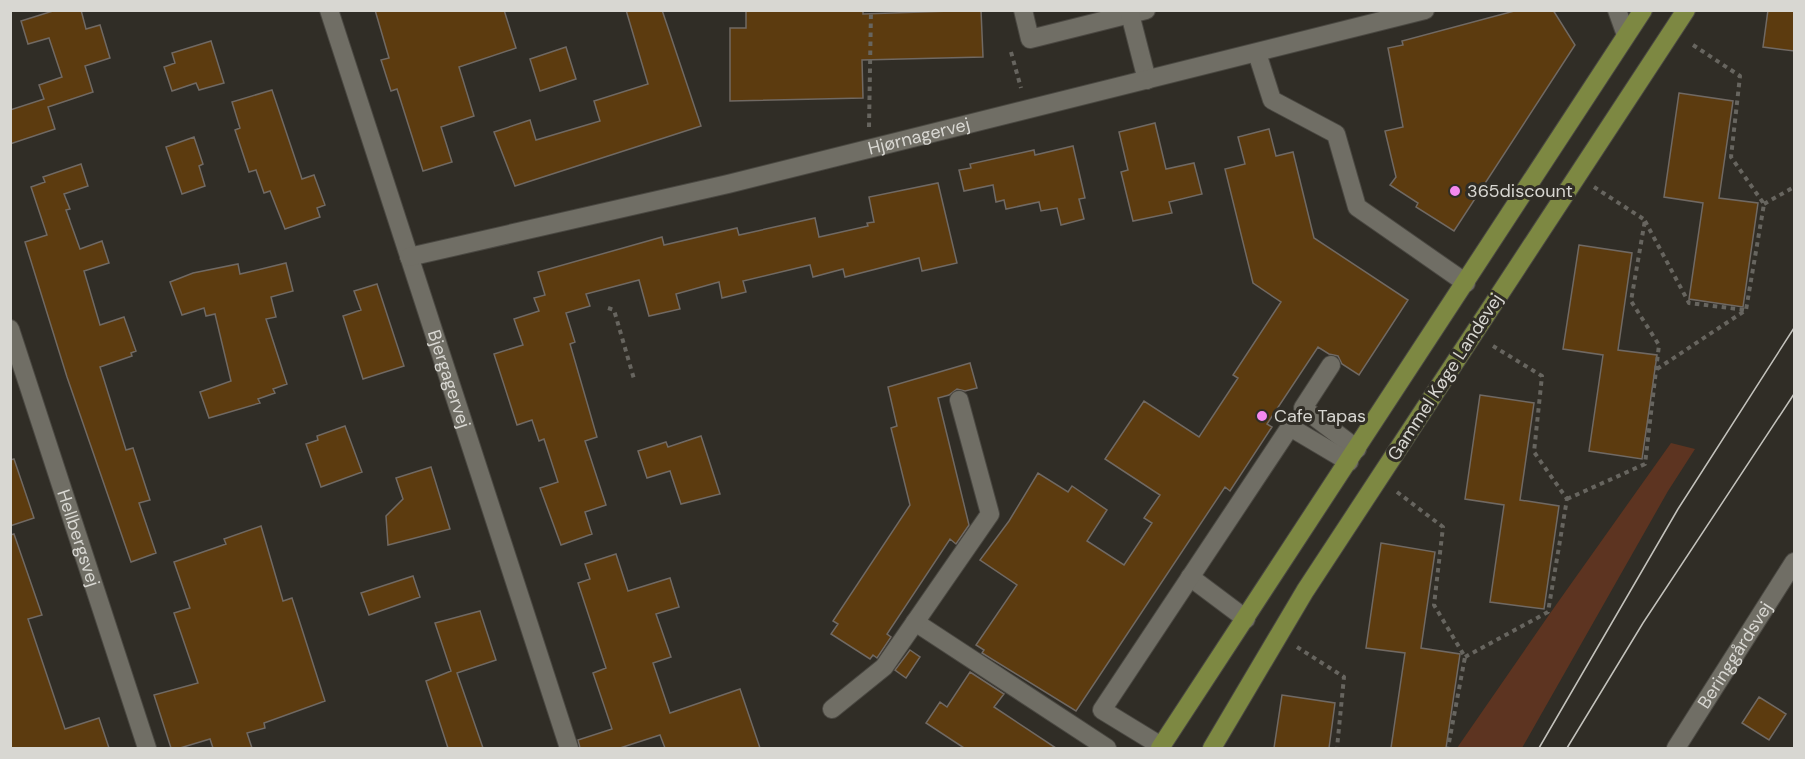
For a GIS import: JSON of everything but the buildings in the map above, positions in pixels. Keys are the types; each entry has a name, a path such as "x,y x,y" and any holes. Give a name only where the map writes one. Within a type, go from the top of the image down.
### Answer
{"main road":[{"name":"Gammel Køge Landevej","path":"1161,747 1643,10"},
{"name":"Gammel Køge Landevej","path":"1212,748 1279,635 1378,478 1686,10"}],"street":[{"name":"Bjergagervej","path":"329,10 569,748"},
{"path":"1023,10 1030,39 1138,12 1147,80"},
{"name":"Hjørnagervej","path":"409,257 869,149 1425,10"},
{"path":"1617,10 1626,35"},
{"name":"Gammel Køge Landevej","path":"1257,52 1272,100 1336,134 1357,207 1466,283"},
{"name":"Hellbergsvej","path":"10,329 147,748"},
{"path":"1330,365 1303,408 1353,455"},
{"path":"832,709 884,667 990,514 959,400"},
{"path":"1161,747 1102,710 1290,427 1353,455"},
{"name":"Beringgårdsvej","path":"1676,748 1794,562"},
{"path":"1190,578 1246,619"},
{"path":"915,622 1107,748"}],"path":[{"path":"869,149 871,10"},
{"path":"1657,369 1746,310 1764,204 1731,157 1740,76 1672,31"},
{"path":"1008,42 1027,110"},
{"path":"1578,176 1645,220 1689,303 1746,310"},
{"path":"1764,204 1794,187"},
{"path":"1566,499 1646,464 1659,345 1631,301 1645,220"},
{"path":"608,308 614,310 634,379"},
{"path":"1465,657 1548,612 1566,499 1534,452 1542,375 1473,334"},
{"path":"1378,478 1443,526 1434,605 1465,657 1448,748"},
{"path":"1279,635 1344,677 1337,748"}],"shaded area":[{"path":"1671,443 1695,449 1668,491 1522,748 1457,748 1551,612"}],"tram line":[{"path":"1539,748 1678,509 1794,328"},
{"path":"1567,748 1643,623 1794,394"}],"place":[{"name":"365discount","path":"1455,191"},
{"name":"Cafe Tapas","path":"1262,416"}]}
